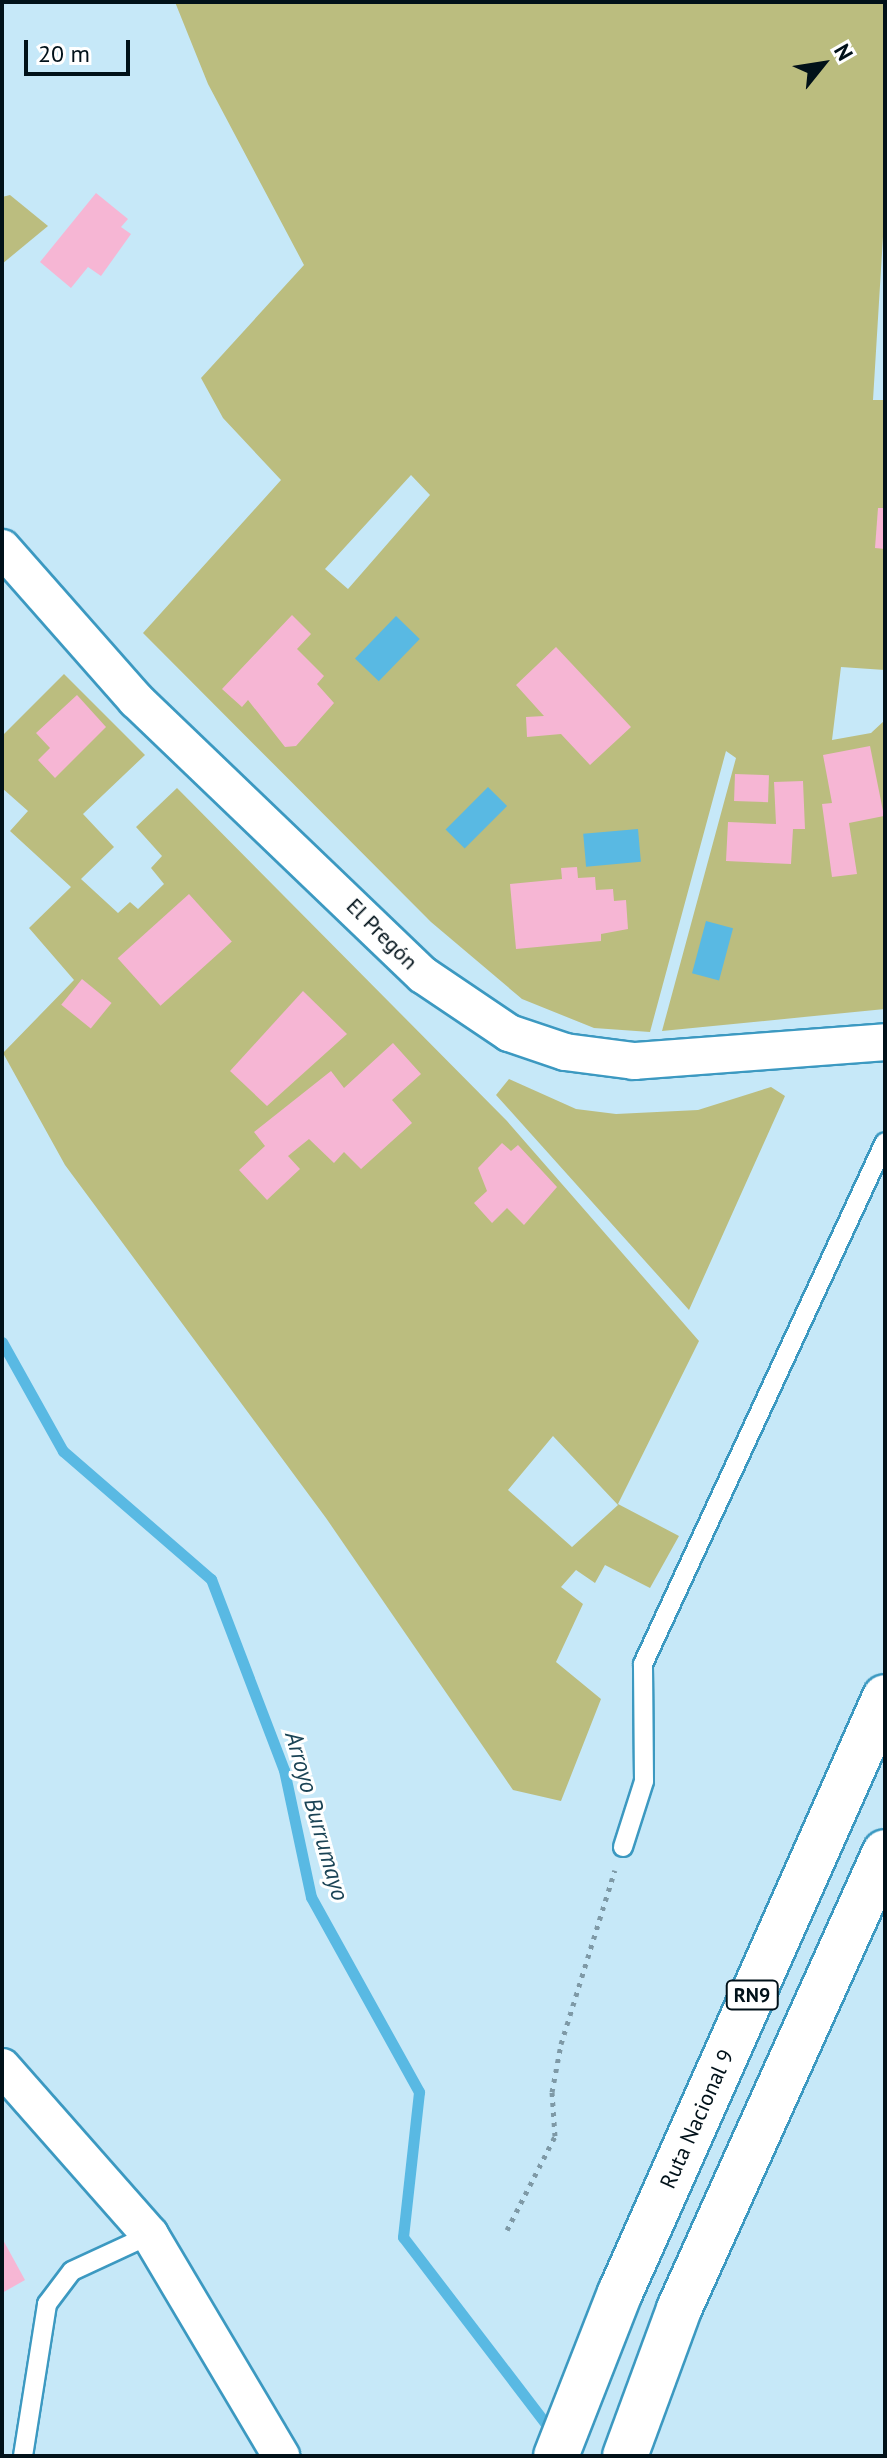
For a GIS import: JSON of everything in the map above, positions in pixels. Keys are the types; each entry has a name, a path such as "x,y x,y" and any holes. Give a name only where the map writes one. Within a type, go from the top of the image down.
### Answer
{"highway":[{"name":"Ruta Nacional 9","path":"556,2456 620,2293 885,1697"},
{"name":"RN9","path":"625,2456 679,2309 885,1852"}],"street":[{"name":"El Pregón","path":"2,548 136,700 423,975 509,1033 565,1052 634,1061 885,1042"},
{"path":"2,2067 150,2235 281,2456"}],"lane":[{"path":"623,1847 644,1781 643,1664 885,1142"},
{"path":"23,2456 47,2304 72,2271 150,2235"}],"path":[{"path":"507,2230 555,2136 552,2092 561,2044 623,1847"}],"green space":[{"path":"175,2 885,2 885,204 873,400 885,400 885,670 841,667 832,740 871,733 885,720 885,1009 662,1031 736,758 726,751 650,1032 594,1028 522,999 431,922 143,633 281,480 223,418 201,378 304,265 208,84","holes":["411,475 430,495 348,589 325,569"]},
{"path":"10,195 48,226 2,264 2,197"},
{"path":"64,674 145,755 83,814 114,847 81,879 118,913 130,902 138,909 164,884 151,868 162,856 136,827 177,788 507,1121 699,1341 618,1504 679,1536 650,1588 605,1565 595,1583 576,1570 561,1587 583,1604 556,1662 601,1699 561,1801 513,1790 326,1518 65,1165 3,1053 74,980 29,928 71,887 10,831 28,811 2,788 2,736","holes":["553,1436 618,1505 572,1547 508,1490"]},
{"path":"509,1079 576,1109 616,1114 698,1110 771,1087 785,1096 689,1310 496,1095"}],"water":[{"path":"396,616 420,639 379,681 355,658"},
{"path":"488,787 507,806 465,849 446,829"},
{"path":"638,829 641,862 586,867 583,834"},
{"path":"706,921 733,928 719,980 692,973"}],"building":[{"path":"96,193 128,219 121,227 131,234 101,276 88,267 71,288 40,262"},
{"path":"878,508 885,508 885,549 875,548"},
{"path":"292,615 311,634 297,649 324,676 317,684 334,703 296,746 285,747 248,700 242,707 222,689"},
{"path":"556,647 631,727 590,765 561,734 527,737 526,717 544,716 516,685"},
{"path":"77,695 106,727 55,778 38,760 50,748 36,733"},
{"path":"870,746 884,816 849,823 857,874 832,877 822,804 832,803 823,755"},
{"path":"735,774 769,775 768,802 734,801"},
{"path":"803,781 805,829 793,829 791,864 726,861 728,822 776,824 774,782"},
{"path":"577,867 578,878 595,877 596,890 613,889 614,901 626,900 628,929 601,934 601,941 516,949 510,884 562,879 561,868"},
{"path":"189,894 232,942 160,1006 118,958"},
{"path":"82,979 112,1003 91,1029 61,1005"},
{"path":"303,991 347,1034 267,1106 230,1071"},
{"path":"393,1043 421,1074 392,1100 412,1123 361,1169 344,1152 334,1163 309,1139 288,1156 300,1169 267,1200 239,1170 265,1146 254,1132 331,1071 344,1088"},
{"path":"502,1143 511,1151 518,1145 557,1187 524,1225 507,1208 492,1223 474,1203 487,1191 478,1168"},
{"path":"2,2238 25,2280 2,2293"}],"waterway":[{"name":"Arroyo Burrumayo","path":"2,1342 63,1451 211,1579 284,1770 311,1897 419,2092 403,2237 555,2436"}]}
